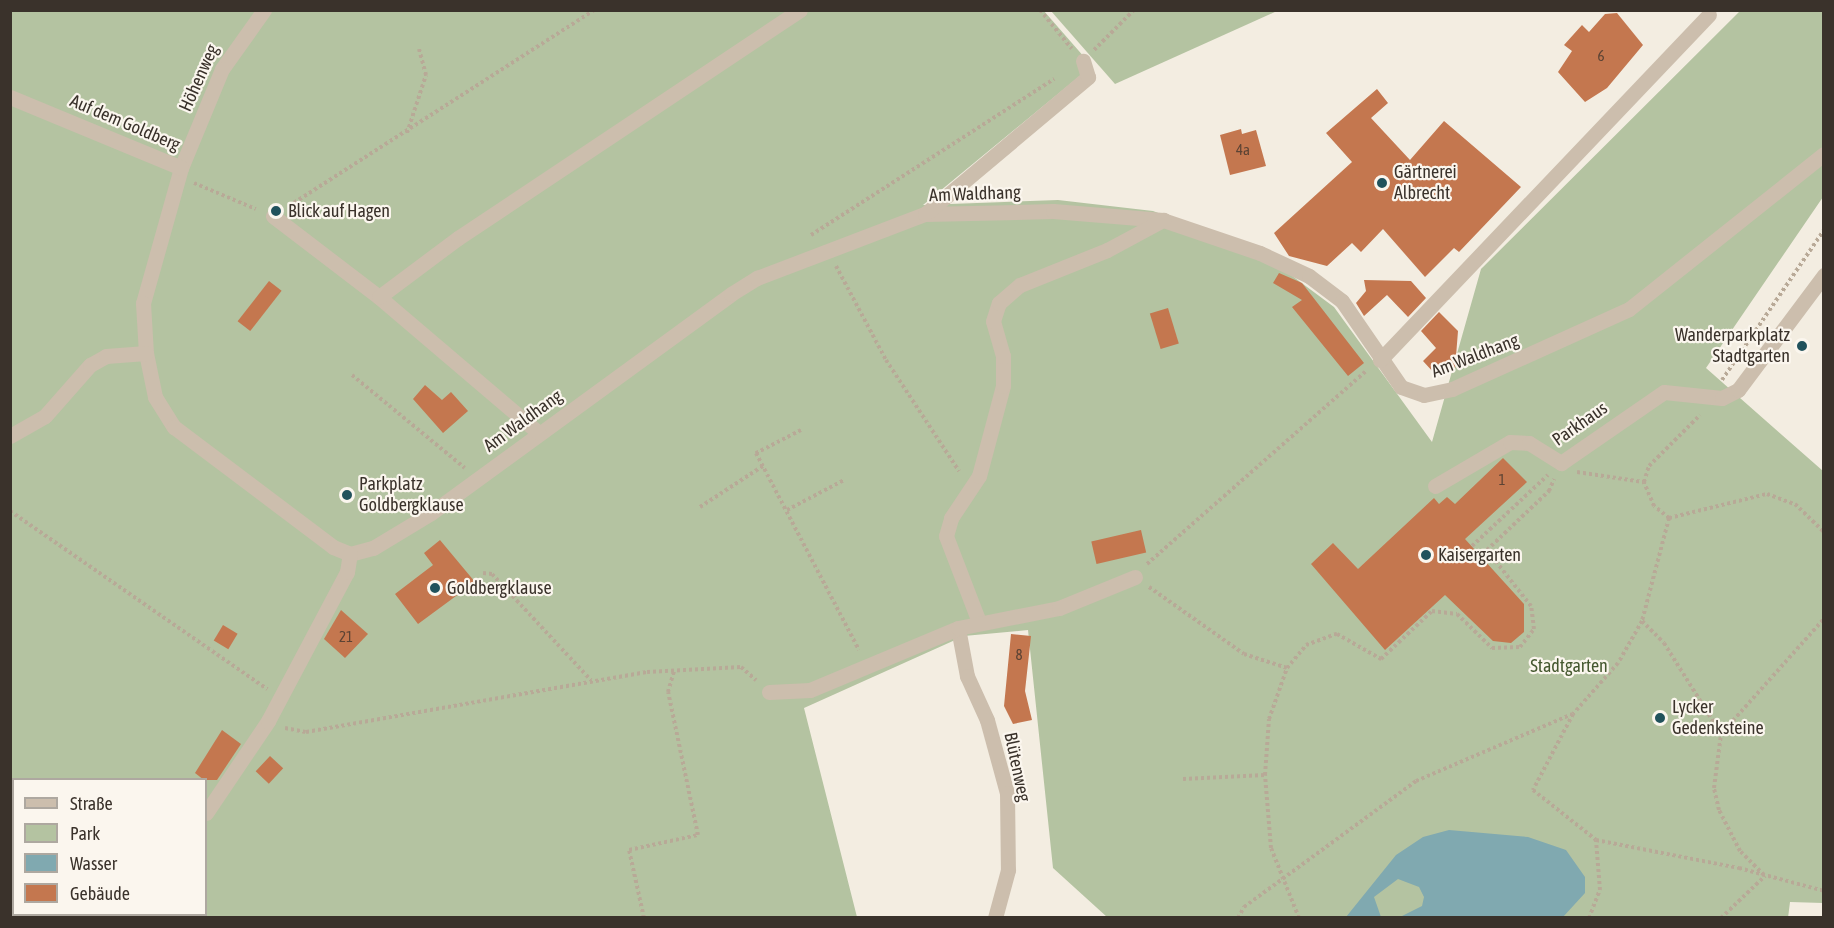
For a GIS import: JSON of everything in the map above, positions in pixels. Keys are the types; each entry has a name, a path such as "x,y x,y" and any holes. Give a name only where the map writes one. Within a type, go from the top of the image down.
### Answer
{"street":[{"name":"Höhenweg","path":"180,173 222,69 264,10"},
{"path":"379,297 458,238 800,10"},
{"path":"1380,360 1709,15"},
{"path":"925,213 1088,77 1083,61"},
{"name":"Auf dem Goldberg","path":"10,97 180,173 143,303 146,353 156,397 174,427 333,548 350,554"},
{"name":"Am Waldhang","path":"350,554 380,545 478,478 731,294 925,213 1053,211 1163,220 1309,276 1342,301 1380,360 1401,387 1424,395 1452,389 1587,332 1671,279 1824,154"},
{"path":"273,216 379,297 539,433"},
{"path":"979,622 946,536 951,518 979,476 1003,386 1003,356 993,321 999,303 1020,285 1107,250 1163,220"},
{"path":"1722,398 1747,379 1824,275"},
{"path":"10,436 45,416 90,365 106,356 146,353"},
{"name":"Parkhaus","path":"1435,486 1510,442 1529,443 1560,463 1664,392 1722,398"},
{"path":"207,811 267,721 347,572 350,554"},
{"path":"769,692 810,690 958,628 979,622 1059,608 1135,577"},
{"name":"Blütenweg","path":"958,628 967,676 987,720 1007,793 1008,870 995,918"}],"path":[{"path":"180,173 273,216 407,134 594,10"},
{"path":"1040,10 1083,61"},
{"path":"807,238 1083,61 1134,10"},
{"path":"407,134 426,75 419,48"},
{"path":"1669,518 1654,506 1644,482 1649,466 1722,398 1721,374 1824,230"},
{"path":"829,252 886,360 959,471"},
{"path":"1287,668 1244,654 1135,577 1165,544 1380,360"},
{"path":"352,375 478,478"},
{"path":"801,430 756,453 868,667"},
{"path":"1472,546 1560,463"},
{"path":"1299,918 1282,884 1271,848 1265,775 1269,719 1287,668 1306,645 1337,634 1381,659 1432,612 1457,614 1492,648 1520,647 1534,630 1532,606 1487,550 1549,491 1560,463"},
{"path":"700,507 764,466"},
{"path":"1582,475 1644,482"},
{"path":"787,510 844,480"},
{"path":"1669,518 1767,494 1795,504 1824,532"},
{"path":"10,511 279,698"},
{"path":"1669,518 1642,621 1618,663 1573,714 1533,790 1596,840 1824,891"},
{"path":"483,573 492,574 591,680"},
{"path":"1765,876 1740,851 1719,810 1714,788 1721,734 1824,619"},
{"path":"1642,621 1664,643 1721,734"},
{"path":"267,721 306,732 591,680 741,667 769,692"},
{"path":"644,918 628,850 698,835 668,692 674,671"},
{"path":"1238,918 1244,907 1282,884 1378,804 1416,781 1573,714"},
{"path":"1183,779 1265,775"},
{"path":"1589,918 1600,890 1596,840"},
{"path":"1721,918 1765,876"}],"green space":[{"name":"Stadtgarten","path":"11,11 1044,11 1092,66 923,205 1058,200 1153,211 1260,252 1334,307 1432,442 1481,269 1740,11 1823,11 1823,197 1706,368 1823,471 1823,903 1790,902 1788,918 1107,917 1053,868 1028,630 964,636 804,708 857,917 101,917 207,916 207,778 12,778 11,844"},
{"path":"1051,11 1277,11 1115,84"}],"water":[{"path":"1449,830 1528,837 1566,850 1585,877 1585,893 1563,917 1400,917 1422,906 1424,897 1419,887 1398,879 1374,897 1381,917 1346,917 1396,855 1423,837"}],"building":[{"path":"1617,13 1643,45 1607,88 1585,102 1558,72 1572,51 1564,45 1582,25 1589,32 1605,14"},
{"path":"1377,89 1388,103 1371,118 1410,160 1444,121 1521,187 1459,252 1454,248 1425,277 1383,229 1361,252 1352,243 1327,266 1289,256 1274,233 1352,162 1326,133"},
{"path":"1241,129 1242,134 1256,130 1266,166 1230,175 1220,135"},
{"path":"1279,273 1302,283 1364,363 1348,376 1292,307 1302,300 1273,283"},
{"path":"1364,280 1411,281 1426,298 1408,317 1387,295 1364,316 1356,303 1366,291"},
{"path":"269,281 282,291 250,331 238,321"},
{"path":"1168,308 1179,343 1161,349 1150,314"},
{"path":"1439,312 1458,331 1455,369 1448,361 1434,373 1423,361 1436,348 1421,331"},
{"path":"425,385 442,400 451,392 468,411 443,433 413,399"},
{"name":"Kaisergarten","path":"1503,458 1527,482 1465,539 1524,604 1524,632 1511,643 1493,641 1445,595 1385,650 1311,564 1333,543 1358,569 1434,498 1439,504 1447,497 1455,504"},
{"path":"1141,530 1146,552 1096,564 1091,541"},
{"name":"Goldbergklause","path":"440,540 475,582 418,624 395,594 433,565 424,553"},
{"path":"341,610 368,634 345,658 324,639"},
{"path":"223,625 238,634 228,649 214,640"},
{"path":"1011,634 1031,636 1025,691 1032,720 1013,724 1004,706"},
{"path":"222,730 241,744 217,780 207,780 195,773"},
{"path":"270,756 283,768 269,784 256,771"}],"place":[{"name":"Gärtnerei Albrecht","path":"1382,183"},
{"name":"Blick auf Hagen","path":"276,211"},
{"name":"Wanderparkplatz Stadtgarten","path":"1802,346"},
{"name":"Parkplatz Goldbergklause","path":"347,495"},
{"name":"Kaisergarten","path":"1426,555"},
{"name":"Goldbergklause","path":"435,588"},
{"name":"Lycker Gedenksteine","path":"1660,718"}]}
